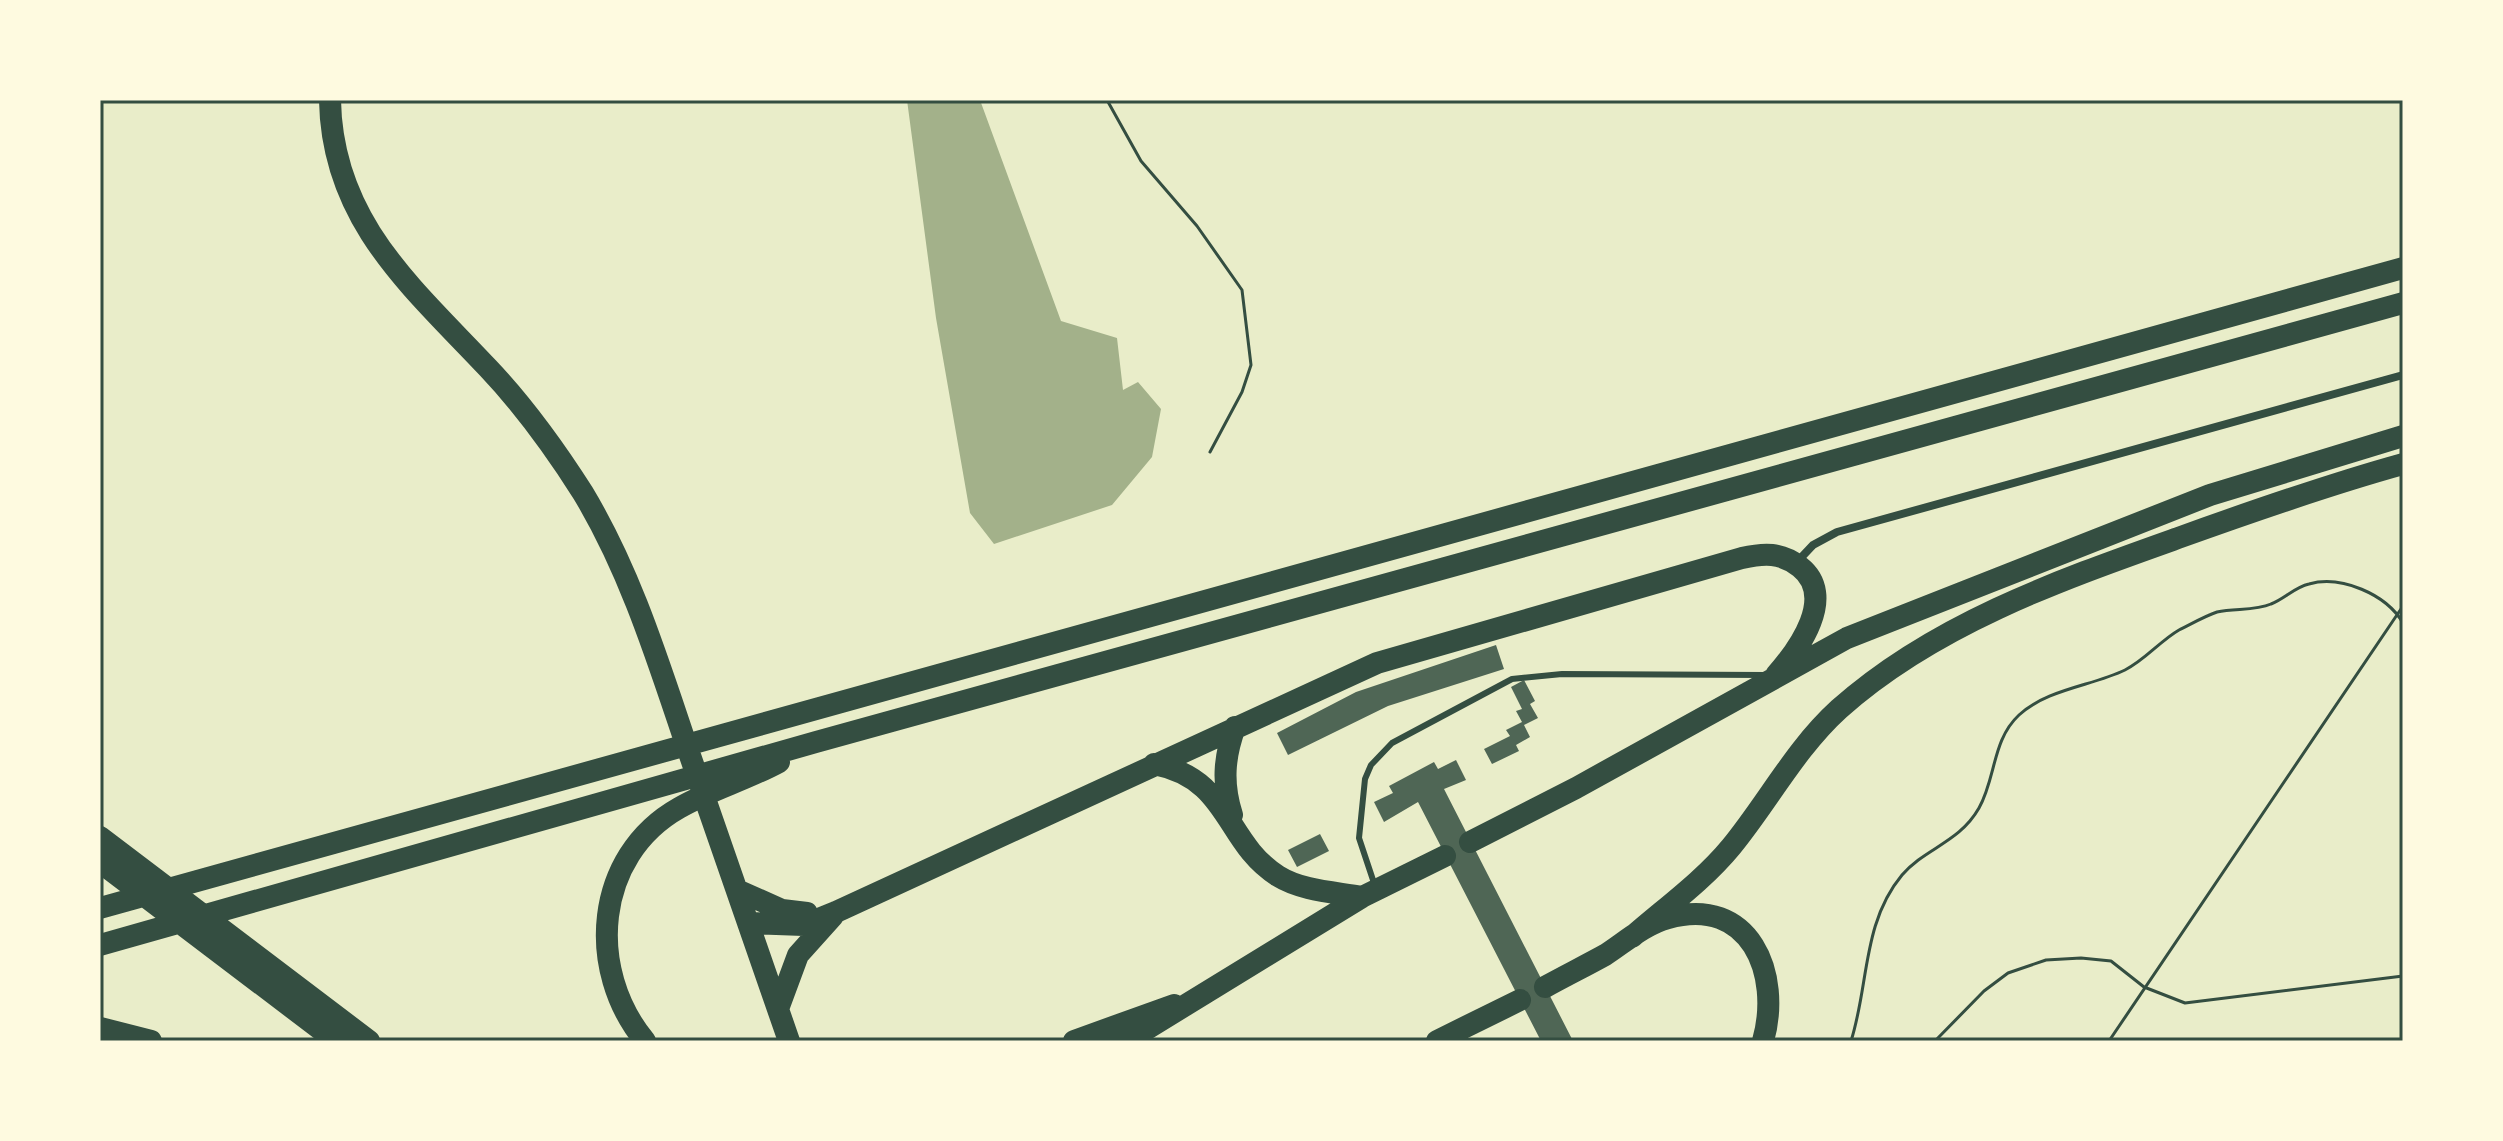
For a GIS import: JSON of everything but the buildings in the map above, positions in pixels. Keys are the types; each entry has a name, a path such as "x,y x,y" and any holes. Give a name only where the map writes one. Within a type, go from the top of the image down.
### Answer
{"highway":[{"path":"330,100 338,160 360,218 387,260 490,370 560,458 604,529 624,571 668,688 789,1041"},
{"path":"100,908 2403,268"},
{"path":"100,945 816,742 2403,303"},
{"path":"1470,842 1576,788 1847,638 2210,495 2403,436"},
{"path":"1632,937 1703,877 1731,847 1786,768 1830,718 1915,653 1969,623 2125,557 2286,500 2403,464"},
{"path":"748,923 804,925 836,912 1377,663 1756,554 1779,555 1796,564 1814,583 1815,607 1795,654 1776,675"},
{"path":"1235,727 1224,772 1225,794 1236,827"},
{"path":"645,1041 620,1003 606,948 605,921 611,893 622,868 652,828 678,808 742,782 816,742"},
{"path":"1154,764 1176,768 1195,778 1212,794 1264,865 1277,875 1294,884 1369,893"},
{"path":"101,838 369,1041"},
{"path":"1127,1041 1369,893 1445,856"},
{"path":"100,862 336,1041"},
{"path":"737,890 782,910 836,912"},
{"path":"778,1009 798,955 836,912"},
{"path":"1545,987 1666,918 1696,915 1731,924 1756,945 1767,971 1769,1010 1763,1041"},
{"path":"1074,1041 1198,997"},
{"path":"1437,1041 1520,1000"},
{"path":"100,1028 151,1041"}],"street":[{"path":"1796,564 1813,545 1837,532 2403,375"}],"lane":[{"path":"1369,893 1359,838 1365,779 1371,765 1392,743 1485,693 1512,679 1562,674 1776,675"}],"path":[{"path":"1107,100 1141,161 1197,226 1242,290 1251,365 1242,392 1210,452"},
{"path":"1851,1041 1858,1019 1873,924 1903,873 1962,833 1981,806 2001,739 2019,715 2037,702 2127,669 2176,632 2195,622 2216,613 2270,605 2306,584 2332,581 2354,585 2397,613 2403,623"},
{"path":"2109,1041 2403,606"},
{"path":"1935,1041 1984,991 2008,973 2046,960 2081,958 2111,961 2144,987 2185,1003 2403,976"}],"shaded area":[{"path":"907,100 980,100 1061,321 1117,338 1123,390 1138,382 1161,409 1152,457 1112,505 994,544 970,513 936,318"}]}
